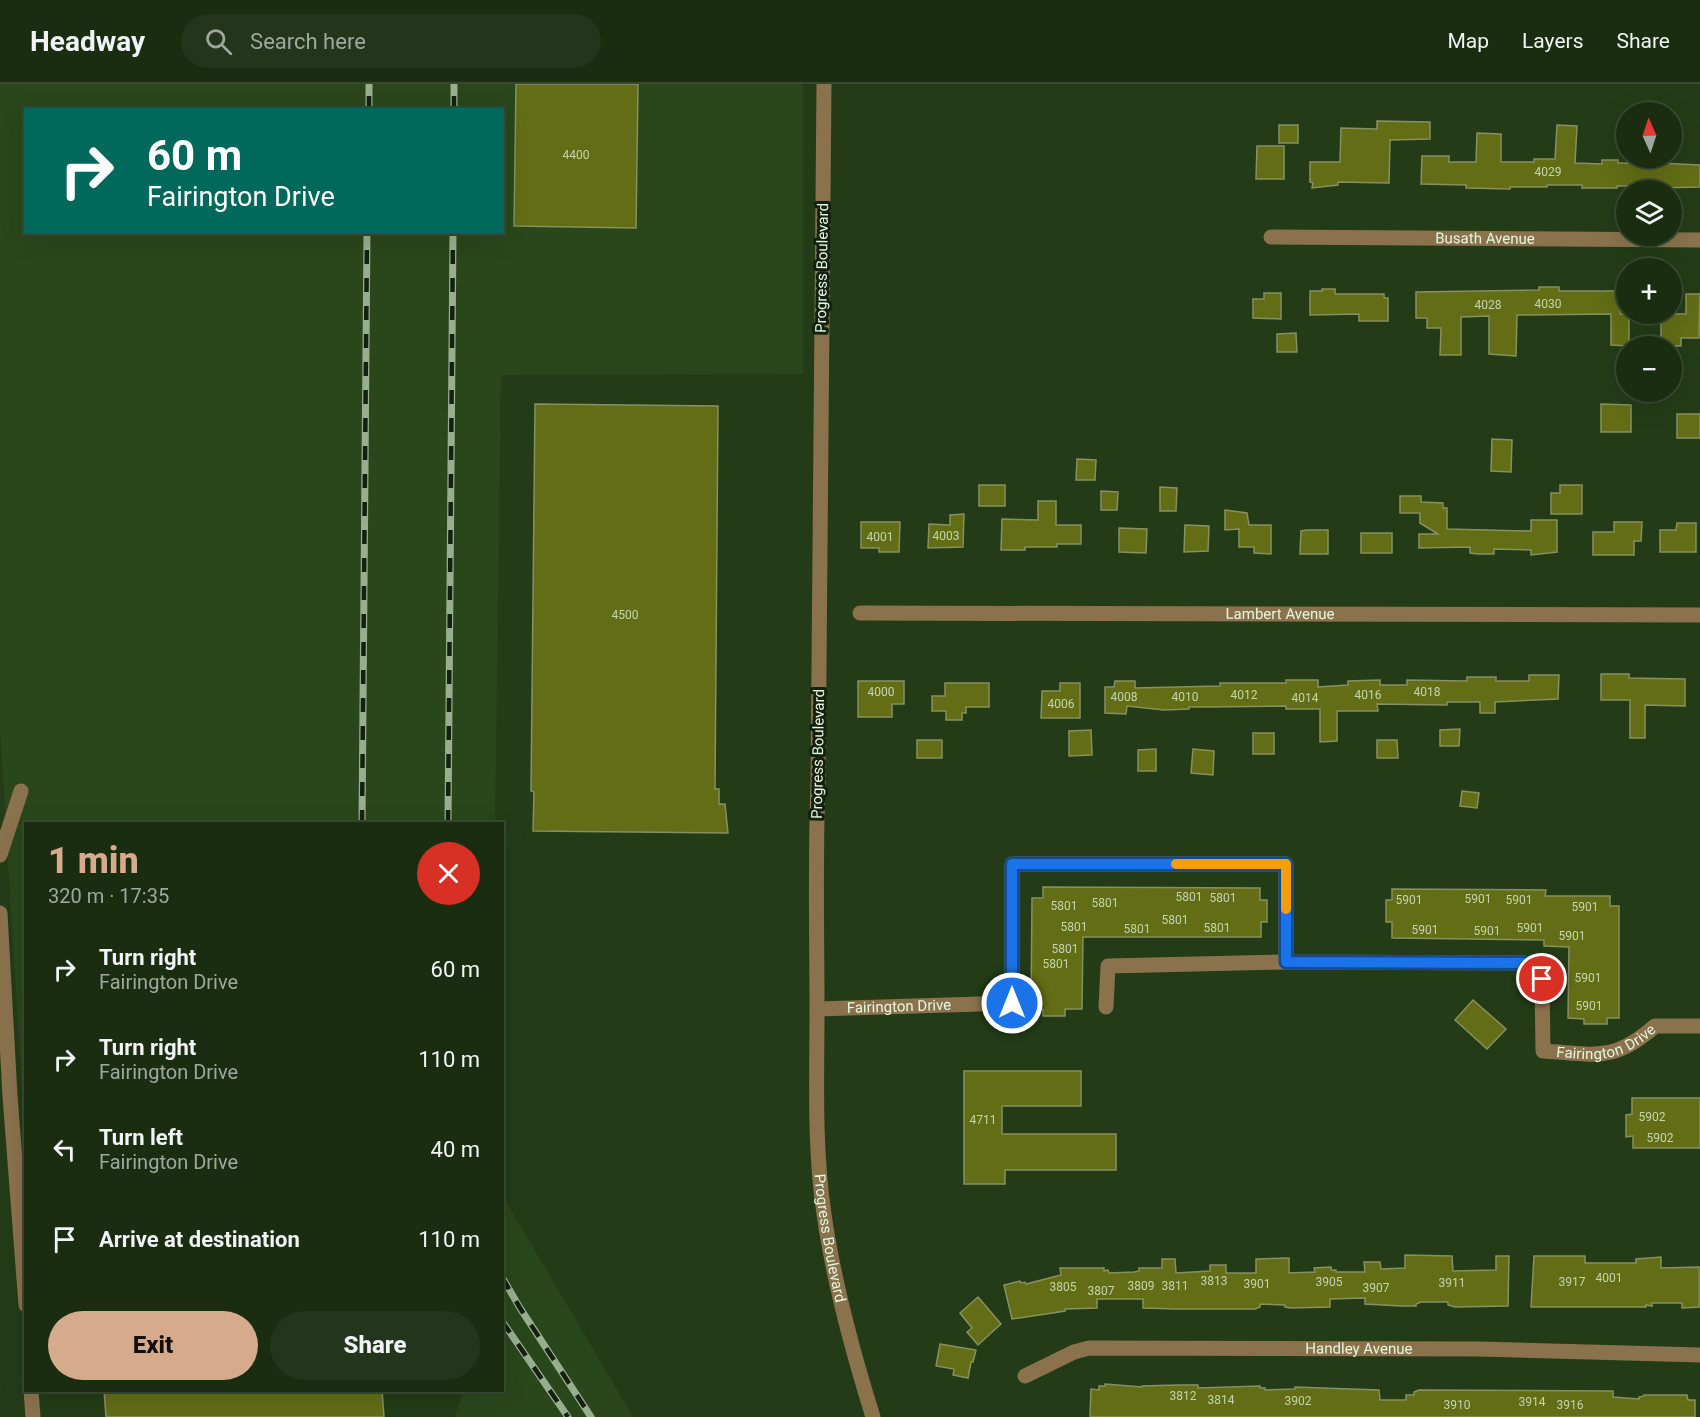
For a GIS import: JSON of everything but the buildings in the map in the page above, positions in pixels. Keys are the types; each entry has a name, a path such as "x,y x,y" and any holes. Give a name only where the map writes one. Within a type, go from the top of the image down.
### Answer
{"street":[{"name":"Progress Boulevard","path":"824,84 816,844 818,1146 824,1213 836,1284 852,1352 873,1417"},
{"name":"Busath Avenue","path":"1271,237 1700,240"},
{"name":"Lambert Avenue","path":"860,613 1700,615"},
{"path":"0,855 21,791"},
{"name":"Fairington Drive","path":"817,1009 1012,1003 1012,864 1286,864 1286,962 1525,963 1532,965 1539,971 1542,979 1543,1051 1601,1055 1634,1044 1655,1026 1700,1026"},
{"path":"0,913 10,1096 24,1279"},
{"path":"1106,1007 1108,966 1286,962"},
{"name":"Handley Avenue","path":"1025,1376 1074,1352 1089,1348 1478,1349 1700,1355"},
{"path":"31,1392 33,1417"}],"shaded area":[{"path":"0,84 803,84 803,374 501,375 495,822 24,822 24,1125 0,729"},
{"path":"504,1192 507,1203 633,1417 455,1417 463,1392 504,1392"}],"railway":[{"path":"369,84 369,108"},
{"path":"454,84 454,108"},
{"path":"362,822 367,234"},
{"path":"448,822 453,234"},
{"path":"504,1280 591,1417"},
{"path":"504,1324 568,1417"}],"slow traffic":[{"path":"1176,864 1286,864 1286,909"}],"route":[{"path":"1012,1003 1012,864 1286,864 1286,962 1525,963 1539,971 1542,979"}]}
